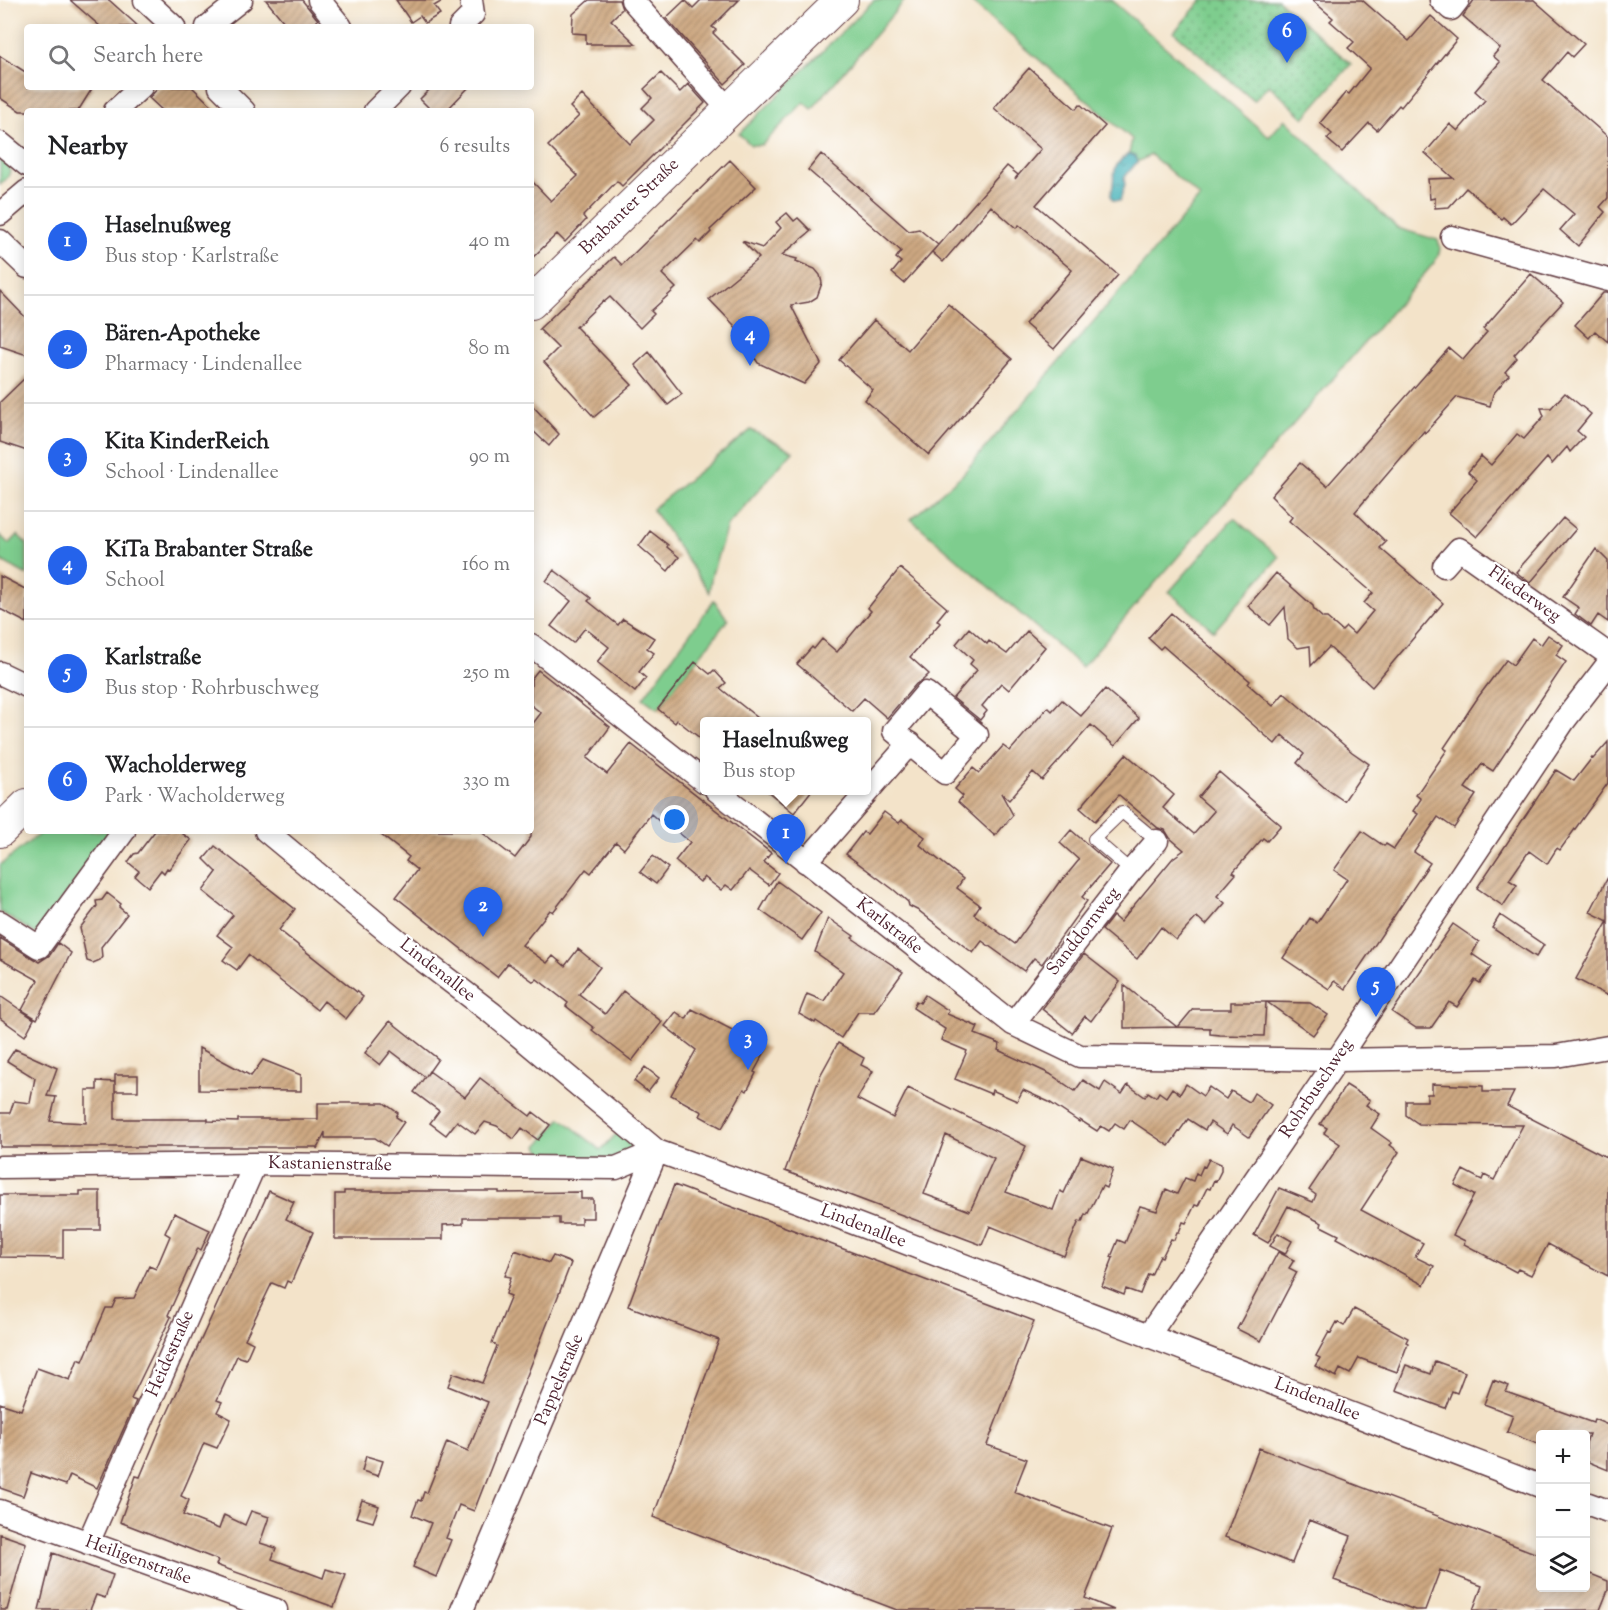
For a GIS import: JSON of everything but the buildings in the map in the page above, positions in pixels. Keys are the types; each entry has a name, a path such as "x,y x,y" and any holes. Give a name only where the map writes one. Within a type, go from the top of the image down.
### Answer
{"main road":[{"name":"Brabanter Straße","path":"534,300 842,0"},
{"path":"0,831 24,808"}],"street":[{"path":"146,0 171,24"},
{"path":"211,24 241,0"},
{"path":"319,0 339,24"},
{"path":"463,24 473,14 471,0"},
{"path":"632,0 730,111"},
{"path":"1441,0 1451,9 1458,0"},
{"path":"118,108 138,90"},
{"path":"223,90 241,108"},
{"path":"378,108 393,90"},
{"path":"0,143 24,163"},
{"path":"0,214 24,194"},
{"path":"1452,237 1608,280"},
{"path":"0,241 24,264"},
{"name":"Fliederweg","path":"1444,566 1459,549 1608,654"},
{"path":"534,647 700,778"},
{"name":"Rohrbuschweg","path":"1148,1336 1337,1060 1564,721 1608,664"},
{"path":"0,673 24,685"},
{"path":"871,788 910,743"},
{"name":"Karlstraße","path":"722,795 1013,1024 1080,1056 1337,1060 1556,1056 1608,1047"},
{"path":"806,862 865,795"},
{"path":"0,922 39,947 122,834"},
{"name":"Lindenallee","path":"270,834 407,948 493,1014 657,1151 821,1211 1536,1484"},
{"name":"Sanddornweg","path":"1013,1024 1131,871 1157,841"},
{"name":"Kastanienstraße","path":"0,1167 255,1164 616,1168 657,1151"},
{"name":"Pappelstraße","path":"462,1610 657,1151"},
{"name":"Heidestraße","path":"88,1543 255,1164"},
{"path":"1590,1505 1608,1512"},
{"name":"Heiligenstraße","path":"0,1511 276,1610"}],"lane":[{"path":"1131,871 1094,839 1122,812 1157,841"}],"green space":[{"path":"874,0 905,0 812,109 804,102 762,145 751,145 739,134"},
{"path":"969,0 1111,0 1269,137 1285,119 1397,228 1438,240 1440,247 1433,264 1082,667 911,519 962,475 1200,197 1151,155 1137,162 1135,156 1129,154 1132,139"},
{"path":"1202,0 1278,0 1351,64 1304,118 1269,85 1254,101 1174,32"},
{"path":"0,158 10,171 8,177 0,185"},
{"path":"751,430 793,451 727,526 712,574 709,592 652,509"},
{"path":"1234,518 1279,557 1214,631 1169,592"},
{"path":"0,535 9,544 18,535 24,541 24,573 0,560"},
{"path":"714,600 728,620 658,709 643,698"},
{"path":"39,834 112,834 36,934 0,912 0,865"},
{"path":"561,1118 601,1150 619,1131 628,1136 635,1149 613,1159 546,1160 538,1146"}],"water":[{"path":"1129,154 1135,156 1137,162 1124,178 1125,185 1120,201 1113,200 1111,195 1114,172 1118,163"}],"place":[{"name":"Wacholderweg","path":"1287,63"},
{"name":"KiTa Brabanter Straße","path":"750,366"},
{"name":"Haselnußweg","path":"786,864"},
{"name":"Bären-Apotheke","path":"483,937"},
{"name":"Karlstraße","path":"1376,1017"},
{"name":"Kita KinderReich","path":"748,1070"}]}
